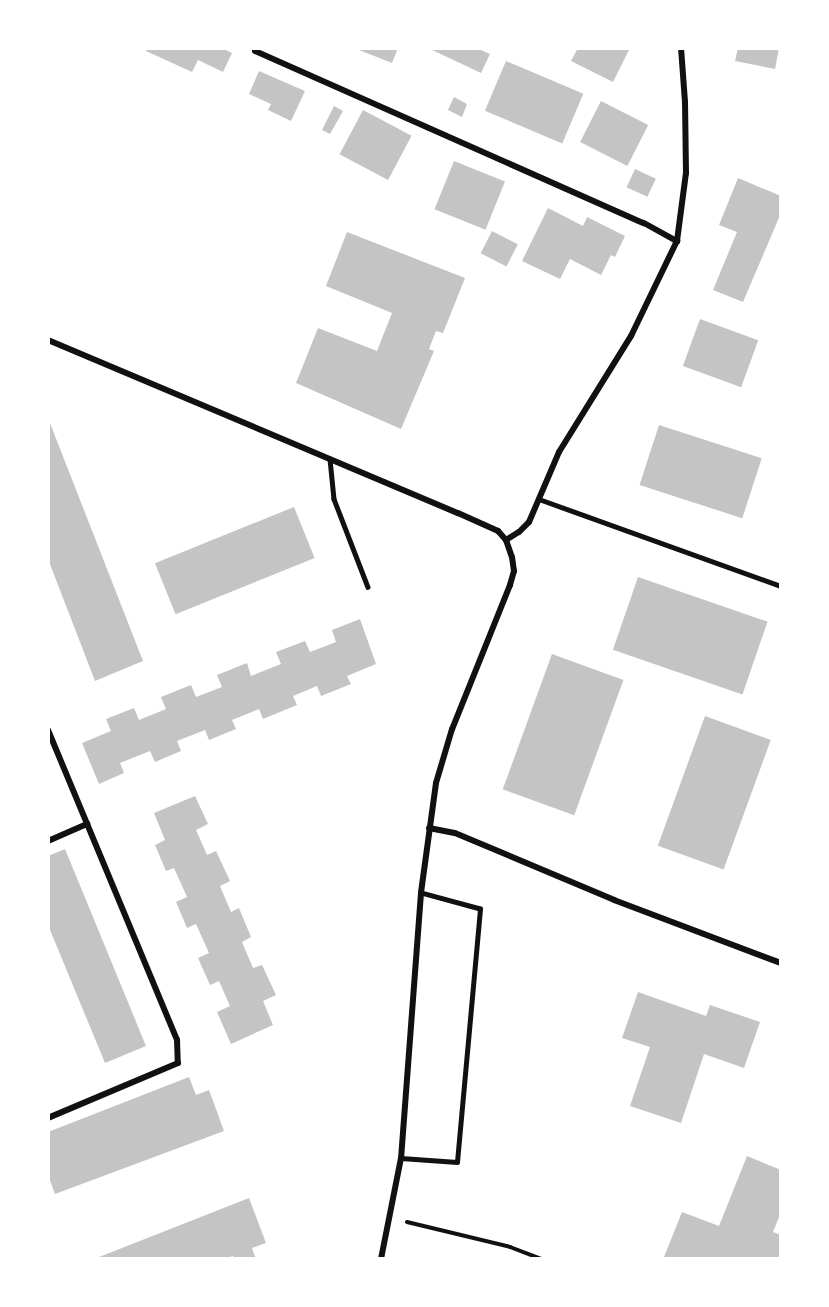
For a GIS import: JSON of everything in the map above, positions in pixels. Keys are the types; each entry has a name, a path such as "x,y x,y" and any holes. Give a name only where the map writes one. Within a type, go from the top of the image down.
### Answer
{"street":[{"path":"506,540 529,522 559,452 631,336 677,241 686,173 686,102 681,48"},
{"path":"255,51 644,223 677,241"},
{"path":"48,340 458,513 498,531 506,540 514,572 452,729 436,783 421,893 401,1158 381,1259"},
{"path":"48,730 177,1040 178,1063 48,1118"},
{"path":"48,841 87,824"},
{"path":"429,828 455,833 614,900 781,963"}],"lane":[{"path":"330,459 334,499 368,587"},
{"path":"539,499 781,586"},
{"path":"401,1158 457,1162 480,909 421,893"}],"path":[{"path":"403,1221 510,1247 542,1259"}],"building":[{"path":"147,48 222,48 232,53 223,72 198,60 192,72 146,51"},
{"path":"354,48 398,48 392,63"},
{"path":"428,48 476,48 490,54 481,73"},
{"path":"578,48 630,48 613,82 571,61"},
{"path":"738,48 779,48 775,69 735,61"},
{"path":"506,61 583,94 562,144 485,111"},
{"path":"259,71 305,91 291,121 268,110 271,104 249,94"},
{"path":"454,97 467,104 462,117 448,110"},
{"path":"601,101 648,125 627,166 580,142"},
{"path":"334,106 343,111 330,134 322,130"},
{"path":"363,110 412,136 388,180 340,154"},
{"path":"454,161 505,182 486,230 435,209"},
{"path":"635,169 656,179 647,197 627,187"},
{"path":"738,178 781,196 781,213 743,302 713,290 737,232 719,225"},
{"path":"548,208 583,226 587,217 625,236 615,257 611,255 601,275 570,259 560,279 522,261"},
{"path":"492,231 518,244 506,266 481,253"},
{"path":"347,232 465,278 443,333 436,331 429,349 434,351 401,429 296,383 318,328 377,351 392,313 326,286"},
{"path":"700,319 758,340 741,387 683,366"},
{"path":"48,418 143,661 95,681 48,559"},
{"path":"659,425 762,458 742,518 640,485"},
{"path":"294,507 315,558 176,614 155,563"},
{"path":"638,577 768,622 742,694 613,650"},
{"path":"360,619 376,664 347,676 351,684 321,696 317,686 293,696 297,705 263,719 259,709 232,720 236,729 209,740 205,730 177,741 181,751 155,762 150,751 120,763 124,773 99,784 82,743 111,731 106,719 134,708 139,720 166,709 161,697 191,685 196,697 222,687 217,675 247,663 251,676 281,664 276,652 305,641 310,652 336,642 332,630"},
{"path":"552,654 623,680 574,815 503,789"},
{"path":"705,716 771,740 724,870 658,846"},
{"path":"195,796 208,824 196,830 207,855 216,851 230,881 220,886 231,912 239,908 251,937 242,942 253,968 262,965 276,995 263,1001 273,1025 231,1044 217,1012 230,1006 219,981 210,985 198,958 209,953 196,924 187,928 176,902 187,897 174,868 166,871 155,845 165,840 154,813"},
{"path":"65,849 146,1046 105,1063 48,925 48,856"},
{"path":"638,992 706,1016 710,1005 760,1022 744,1068 704,1054 681,1123 630,1106 650,1047 622,1038"},
{"path":"189,1077 196,1095 209,1090 224,1131 55,1194 48,1175 48,1132"},
{"path":"747,1156 781,1170 781,1212 773,1232 781,1235 781,1259 664,1257 682,1212 719,1226"},
{"path":"249,1198 266,1243 252,1248 256,1259 234,1259 233,1256 224,1259 94,1259"}]}
